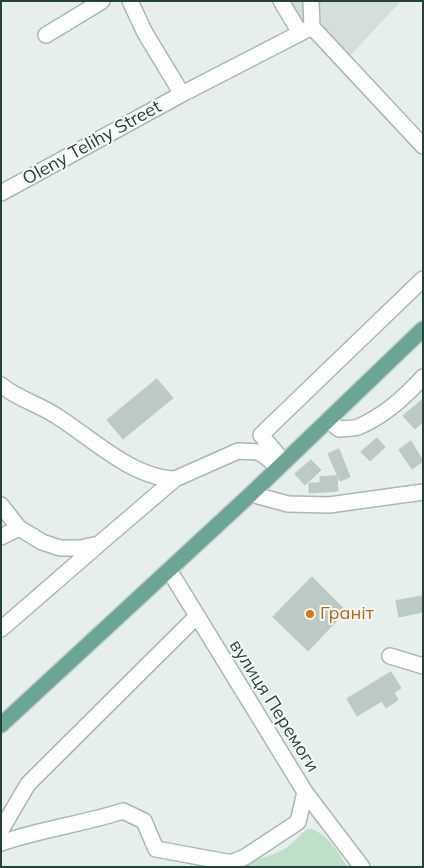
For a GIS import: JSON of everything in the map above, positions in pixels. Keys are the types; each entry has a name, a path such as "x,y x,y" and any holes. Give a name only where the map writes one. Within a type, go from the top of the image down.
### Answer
{"main road":[{"path":"1,725 250,494 423,328"}],"street":[{"path":"46,35 102,1"},
{"name":"Oleny Telihy Street","path":"130,1 145,33 182,94"},
{"path":"281,1 306,30 423,146"},
{"path":"306,30 311,1"},
{"name":"Oleny Telihy Street","path":"1,193 182,94 306,30"},
{"path":"281,464 261,435 423,279"},
{"path":"328,420 339,429 357,428 381,413 411,390 423,376"},
{"path":"1,385 55,415 114,457 162,479 175,479"},
{"path":"1,629 175,479 238,451 259,452 281,464"},
{"path":"250,494 288,504 329,505 423,492"},
{"path":"1,505 19,528 42,542 60,548 80,548 99,544"},
{"path":"1,536 19,528"},
{"name":"вулиця Перемоги","path":"168,570 305,792 298,822 245,857 227,865"},
{"path":"1,830 28,784 196,616"},
{"path":"390,656 423,666"},
{"path":"305,792 362,867"},
{"path":"1,843 50,828 103,818 123,811 144,821 156,849 227,865"}],"shaded area":[{"path":"282,1 401,1 348,58 326,32 319,17 297,29"}],"green space":[{"path":"308,829 320,833 326,838 348,867 229,867 276,853 290,845"}],"building":[{"path":"157,379 173,398 123,439 107,420"},
{"path":"423,399 423,422 415,429 403,416"},
{"path":"377,438 385,447 370,461 361,452"},
{"path":"411,441 423,461 412,469 399,450"},
{"path":"339,449 350,477 340,481 328,454"},
{"path":"311,460 321,470 305,485 295,474"},
{"path":"337,476 338,491 309,493 309,483 320,483 320,477"},
{"name":"Граніт","path":"312,577 346,611 308,651 273,617"},
{"path":"423,596 423,612 399,617 396,601"},
{"path":"391,672 401,688 394,693 398,700 386,708 382,701 357,716 347,699"}],"place":[{"name":"Граніт","path":"310,614"}]}
